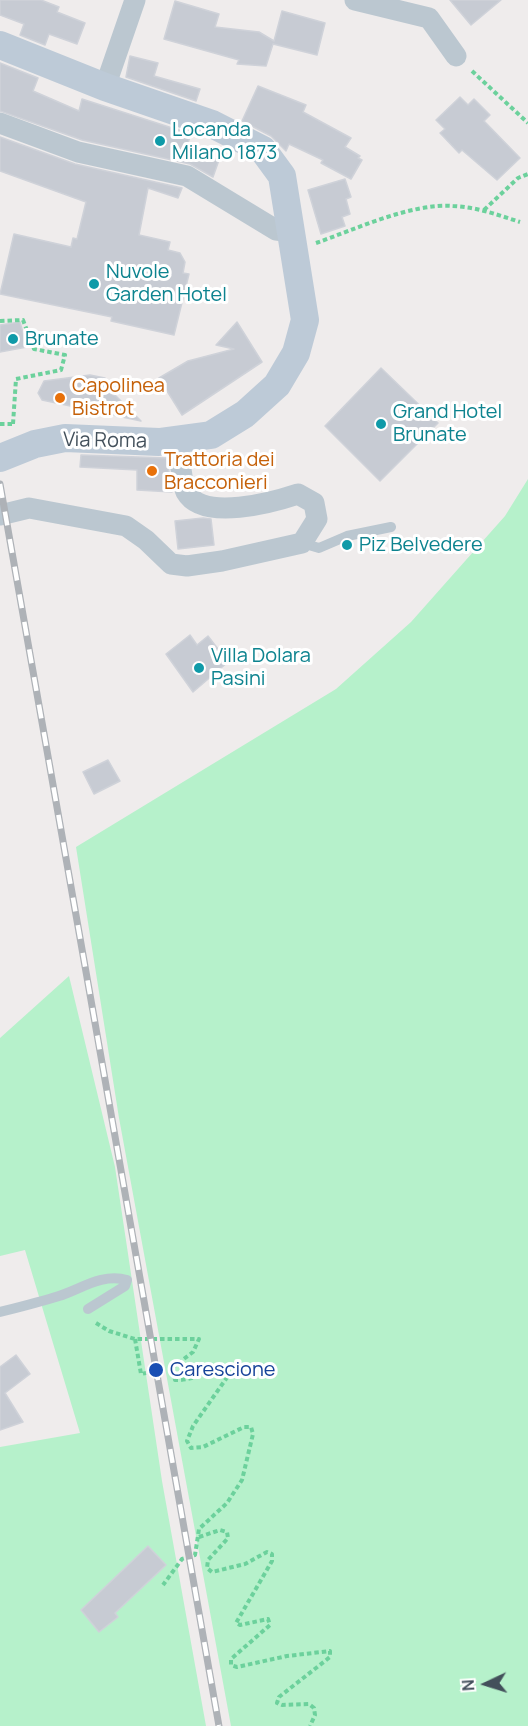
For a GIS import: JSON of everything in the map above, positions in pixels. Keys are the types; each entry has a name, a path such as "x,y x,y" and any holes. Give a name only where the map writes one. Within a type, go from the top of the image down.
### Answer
{"street":[{"path":"105,87 135,0"},
{"path":"355,0 429,18 456,56"},
{"name":"Via Roma","path":"0,45 105,87 212,124 263,150 282,176 306,320 296,352 277,385 245,414 211,435 177,441 64,438 35,444 4,458"},
{"path":"0,123 78,152 187,176 294,241"},
{"path":"0,515 29,508 126,526 146,540 171,564 187,566 222,561 302,543 317,519 314,502 298,494 244,509 199,503 186,492 177,441"}],"lane":[{"path":"302,543 319,548 347,536 391,527"},
{"path":"0,1312 62,1296 84,1284 119,1278 126,1280 125,1286 88,1309"}],"path":[{"path":"456,56 528,123"},
{"path":"484,210 518,178 528,174"},
{"path":"294,241 418,208 452,205 484,210 520,222"},
{"path":"0,321 23,320 34,349 65,355 61,370 16,379 13,424 0,424"},
{"path":"88,1309 98,1325 135,1339 199,1340 193,1352 173,1367 175,1380 183,1381 201,1374 225,1371 228,1376 193,1426 187,1440 191,1448 203,1447 251,1427 253,1434 242,1480 226,1503 199,1529 200,1537 195,1555 182,1559 164,1585"},
{"path":"135,1339 141,1374 146,1372"},
{"path":"200,1537 220,1530 227,1532 228,1538 208,1560 207,1568 212,1572 245,1564 267,1552 272,1554 272,1561 236,1623 240,1625 268,1619 270,1625 231,1659 231,1665 237,1667 287,1656 330,1651 330,1657 279,1696 277,1702 282,1706 309,1704 314,1708 315,1715 310,1726"}],"green space":[{"path":"528,479 528,1726 231,1726 119,1118 76,847 336,689 411,622 505,516"},
{"path":"69,976 115,1167 162,1481 206,1726 0,1726 0,1447 80,1433 25,1250 0,1256 0,1038"}],"building":[{"path":"0,0 41,0 59,7 57,12 85,23 77,44 49,34 45,45 20,35 24,24 0,15"},
{"path":"450,0 501,0 471,25"},
{"path":"175,1 219,14 215,27 259,32 274,41 282,11 325,23 317,55 273,44 266,66 237,64 239,60 164,39"},
{"path":"130,56 158,63 154,76 200,89 196,101 126,77"},
{"path":"0,63 38,78 33,91 79,111 82,99 191,134 186,149 219,160 213,177 190,164 82,140 0,111"},
{"path":"258,86 306,105 303,112 351,138 345,147 360,156 358,158 362,160 351,179 321,163 323,160 289,144 286,151 271,136 242,121"},
{"path":"460,97 468,105 474,99 490,115 484,121 520,158 497,180 462,150 459,153 440,133 445,129 436,120"},
{"name":"Nuvole Garden Hotel","path":"0,137 75,164 182,188 178,198 148,188 139,235 170,242 168,250 180,253 185,262 183,273 189,274 174,335 111,321 112,317 0,294 14,234 71,247 73,238 77,239 86,202 0,171"},
{"path":"345,179 351,197 346,199 350,214 342,217 345,226 321,234 308,190"},
{"name":"Brunate","path":"20,322 27,347 0,352 0,325"},
{"path":"237,322 262,362 182,415 159,378 188,361 234,349 216,345"},
{"name":"Grand Hotel Brunate","path":"381,368 438,423 380,481 325,426"},
{"path":"90,375 105,378 102,390 116,396 141,421 42,400 38,393 44,381"},
{"path":"81,455 167,458 172,492 137,490 137,470 80,467"},
{"path":"211,519 214,545 178,549 175,521"},
{"name":"Villa Dolara Pasini","path":"190,635 197,645 208,636 228,662 193,692 166,654"},
{"path":"108,760 120,781 94,794 83,772"},
{"path":"16,1355 30,1374 5,1393 23,1422 0,1430 0,1367"},
{"path":"148,1546 166,1565 115,1613 118,1617 99,1632 81,1610"}],"railway":[{"path":"0,484 219,1726"}],"place":[{"name":"Locanda Milano 1873","path":"160,141"},
{"name":"Nuvole Garden Hotel","path":"94,284"},
{"name":"Brunate","path":"13,339"},
{"name":"Capolinea Bistrot","path":"60,398"},
{"name":"Grand Hotel Brunate","path":"381,424"},
{"name":"Trattoria dei Bracconieri","path":"152,471"},
{"name":"Piz Belvedere","path":"347,545"},
{"name":"Villa Dolara Pasini","path":"199,668"},
{"name":"Carescione","path":"156,1370"}]}
